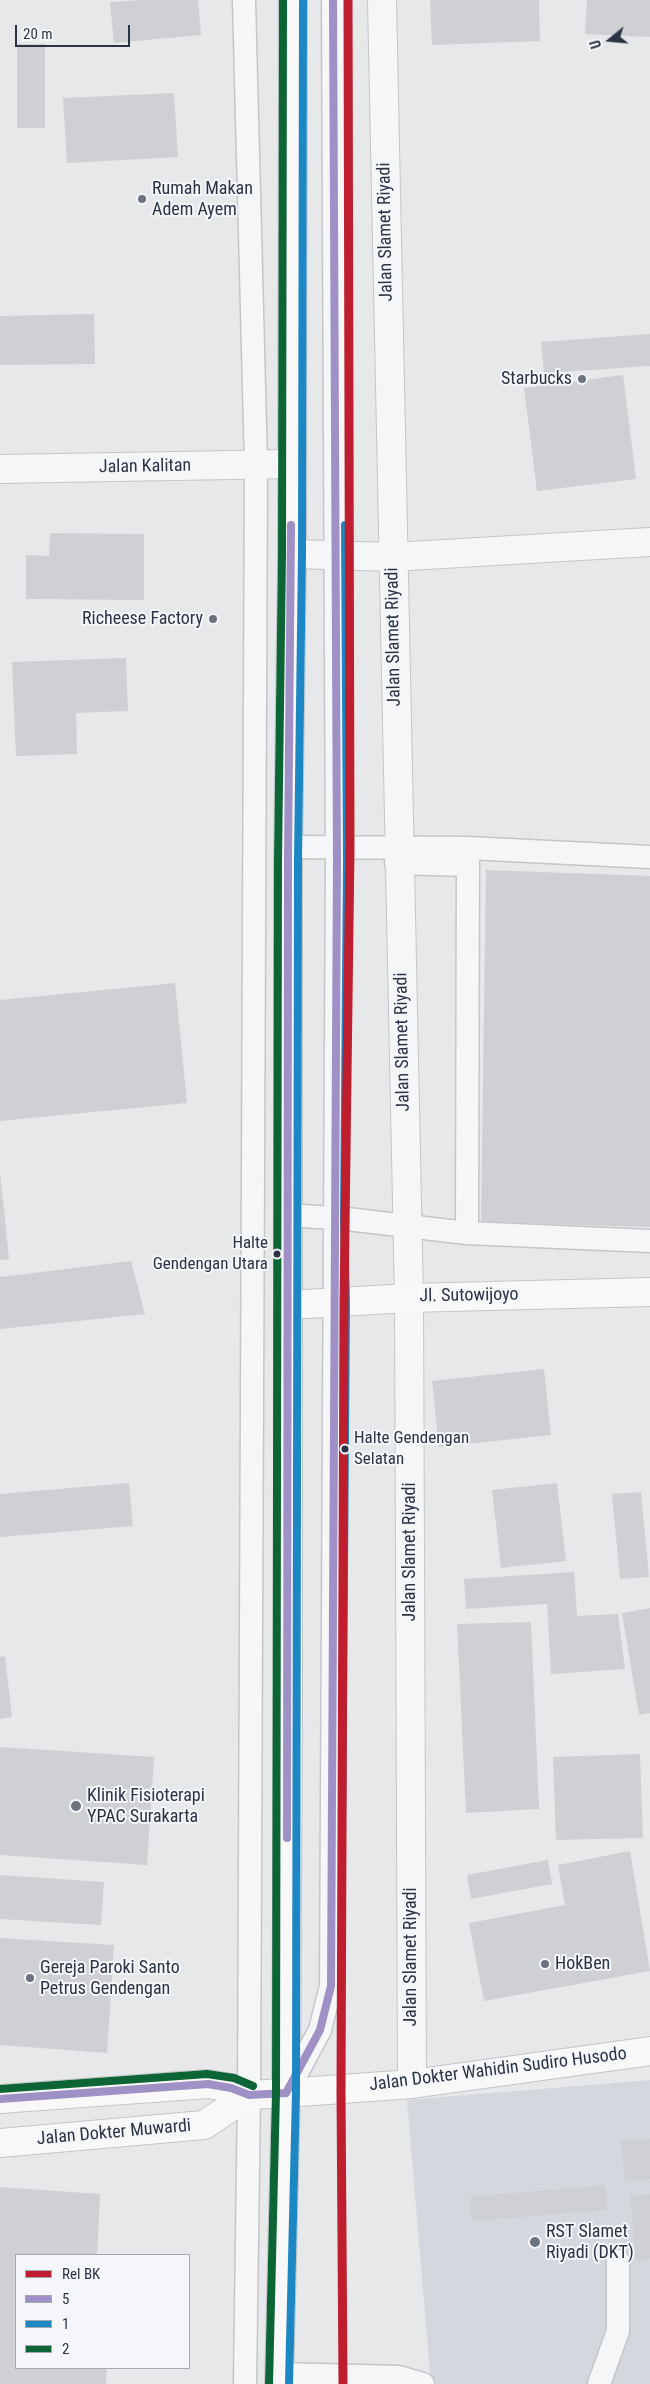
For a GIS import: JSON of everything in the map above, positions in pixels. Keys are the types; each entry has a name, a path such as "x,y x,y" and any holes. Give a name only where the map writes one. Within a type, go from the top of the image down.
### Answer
{"main road":[{"path":"279,2379 286,2093 288,853 292,554 293,0"},
{"name":"Jl. Sutowijoyo","path":"288,1305 409,1298 650,1292"},
{"name":"Jalan Dokter Wahidin Sudiro Husodo","path":"286,2093 412,2084 650,2051"},
{"path":"0,2099 208,2084 231,2088 249,2095 286,2093"},
{"name":"Jalan Dokter Muwardi","path":"0,2143 204,2125 249,2095"}],"street":[{"name":"Jalan Slamet Riyadi","path":"382,0 392,557 409,1298 412,2084"},
{"name":"Jalan Kalitan","path":"0,469 291,464"},
{"path":"292,554 392,557 650,542"}],"lane":[{"path":"244,0 256,465 249,2095 245,2384"},
{"path":"286,2093 320,2030 331,1986 337,855 333,0"},
{"path":"288,853 468,857 650,856"},
{"path":"467,1233 468,857"},
{"path":"287,1215 407,1225 467,1233 650,1241"},
{"path":"599,2384 618,2332 618,2262"},
{"path":"279,2379 399,2377 423,2384"}],"shaded area":[{"name":"RST Slamet Riyadi (DKT)","path":"650,2080 650,2384 431,2384 407,2100"}],"building":[{"path":"198,0 201,35 114,43 110,2"},
{"path":"430,0 539,0 540,41 432,45"},
{"path":"587,0 650,0 650,37 585,34"},
{"path":"17,44 45,44 45,128 17,128"},
{"path":"174,93 178,157 67,163 63,98"},
{"path":"94,314 95,364 0,365 0,316"},
{"path":"650,334 650,366 544,373 541,342"},
{"path":"623,375 636,479 537,491 524,388"},
{"path":"50,533 144,534 144,600 26,599 26,555 49,556"},
{"path":"126,658 128,711 76,713 77,754 16,756 12,662"},
{"path":"486,870 650,876 650,1227 481,1222"},
{"path":"175,983 187,1103 0,1121 0,1000"},
{"path":"0,1171 9,1259 0,1260"},
{"path":"131,1261 145,1314 0,1329 0,1277"},
{"path":"544,1369 551,1435 439,1447 432,1381"},
{"path":"129,1483 133,1526 0,1537 0,1494"},
{"path":"557,1483 566,1561 501,1568 492,1490"},
{"path":"641,1492 649,1577 620,1579 612,1494"},
{"path":"574,1572 577,1616 618,1614 625,1669 551,1674 547,1604 466,1609 464,1579"},
{"path":"650,1608 650,1713 639,1715 622,1613"},
{"path":"531,1622 539,1809 466,1813 457,1624"},
{"path":"5,1656 12,1717 0,1719 0,1657"},
{"name":"Klinik Fisioterapi YPAC Surakarta","path":"0,1747 154,1757 147,1865 0,1855"},
{"path":"640,1754 643,1838 556,1840 553,1757"},
{"path":"630,1851 650,1971 484,2001 469,1923 565,1905 558,1865"},
{"path":"548,1860 552,1884 471,1899 467,1875"},
{"path":"0,1875 104,1882 101,1925 0,1919"},
{"path":"0,1938 114,1945 107,2053 0,2045"},
{"path":"650,2139 650,2179 625,2181 621,2141"},
{"path":"605,2185 607,2210 472,2221 470,2197"},
{"path":"0,2187 100,2194 97,2254 15,2254 15,2369 107,2369 106,2384 0,2384"},
{"path":"650,2194 650,2258 636,2260 630,2196"}],"rail line":[{"name":"BK","path":"343,2384 341,2090 344,1303 350,848 348,0"}],"transit line":[{"name":"2","path":"269,2384 276,2093 278,859 282,554 283,0"},
{"name":"1","path":"289,2384 296,2093 298,859 302,554 303,0"},
{"name":"5","path":"286,2093 320,2030 331,1986 337,861 333,0"},
{"name":"5","path":"287,1838 288,859 291,525"},
{"name":"1","path":"342,1838 346,1303 344,1219 347,861 345,525"},
{"name":"2","path":"0,2089 207,2074 234,2078 253,2086"},
{"name":"5","path":"0,2099 208,2084 231,2088 249,2095 286,2093"}],"place":[{"name":"Rumah Makan Adem Ayem","path":"142,199"},
{"name":"Starbucks","path":"582,379"},
{"name":"Richeese Factory","path":"213,619"},
{"name":"Halte Gendengan Utara","path":"277,1254"},
{"name":"Halte Gendengan Selatan","path":"345,1449"},
{"name":"Klinik Fisioterapi YPAC Surakarta","path":"76,1806"},
{"name":"HokBen","path":"545,1964"},
{"name":"Gereja Paroki Santo Petrus Gendengan","path":"30,1978"},
{"name":"RST Slamet Riyadi (DKT)","path":"535,2242"}]}
